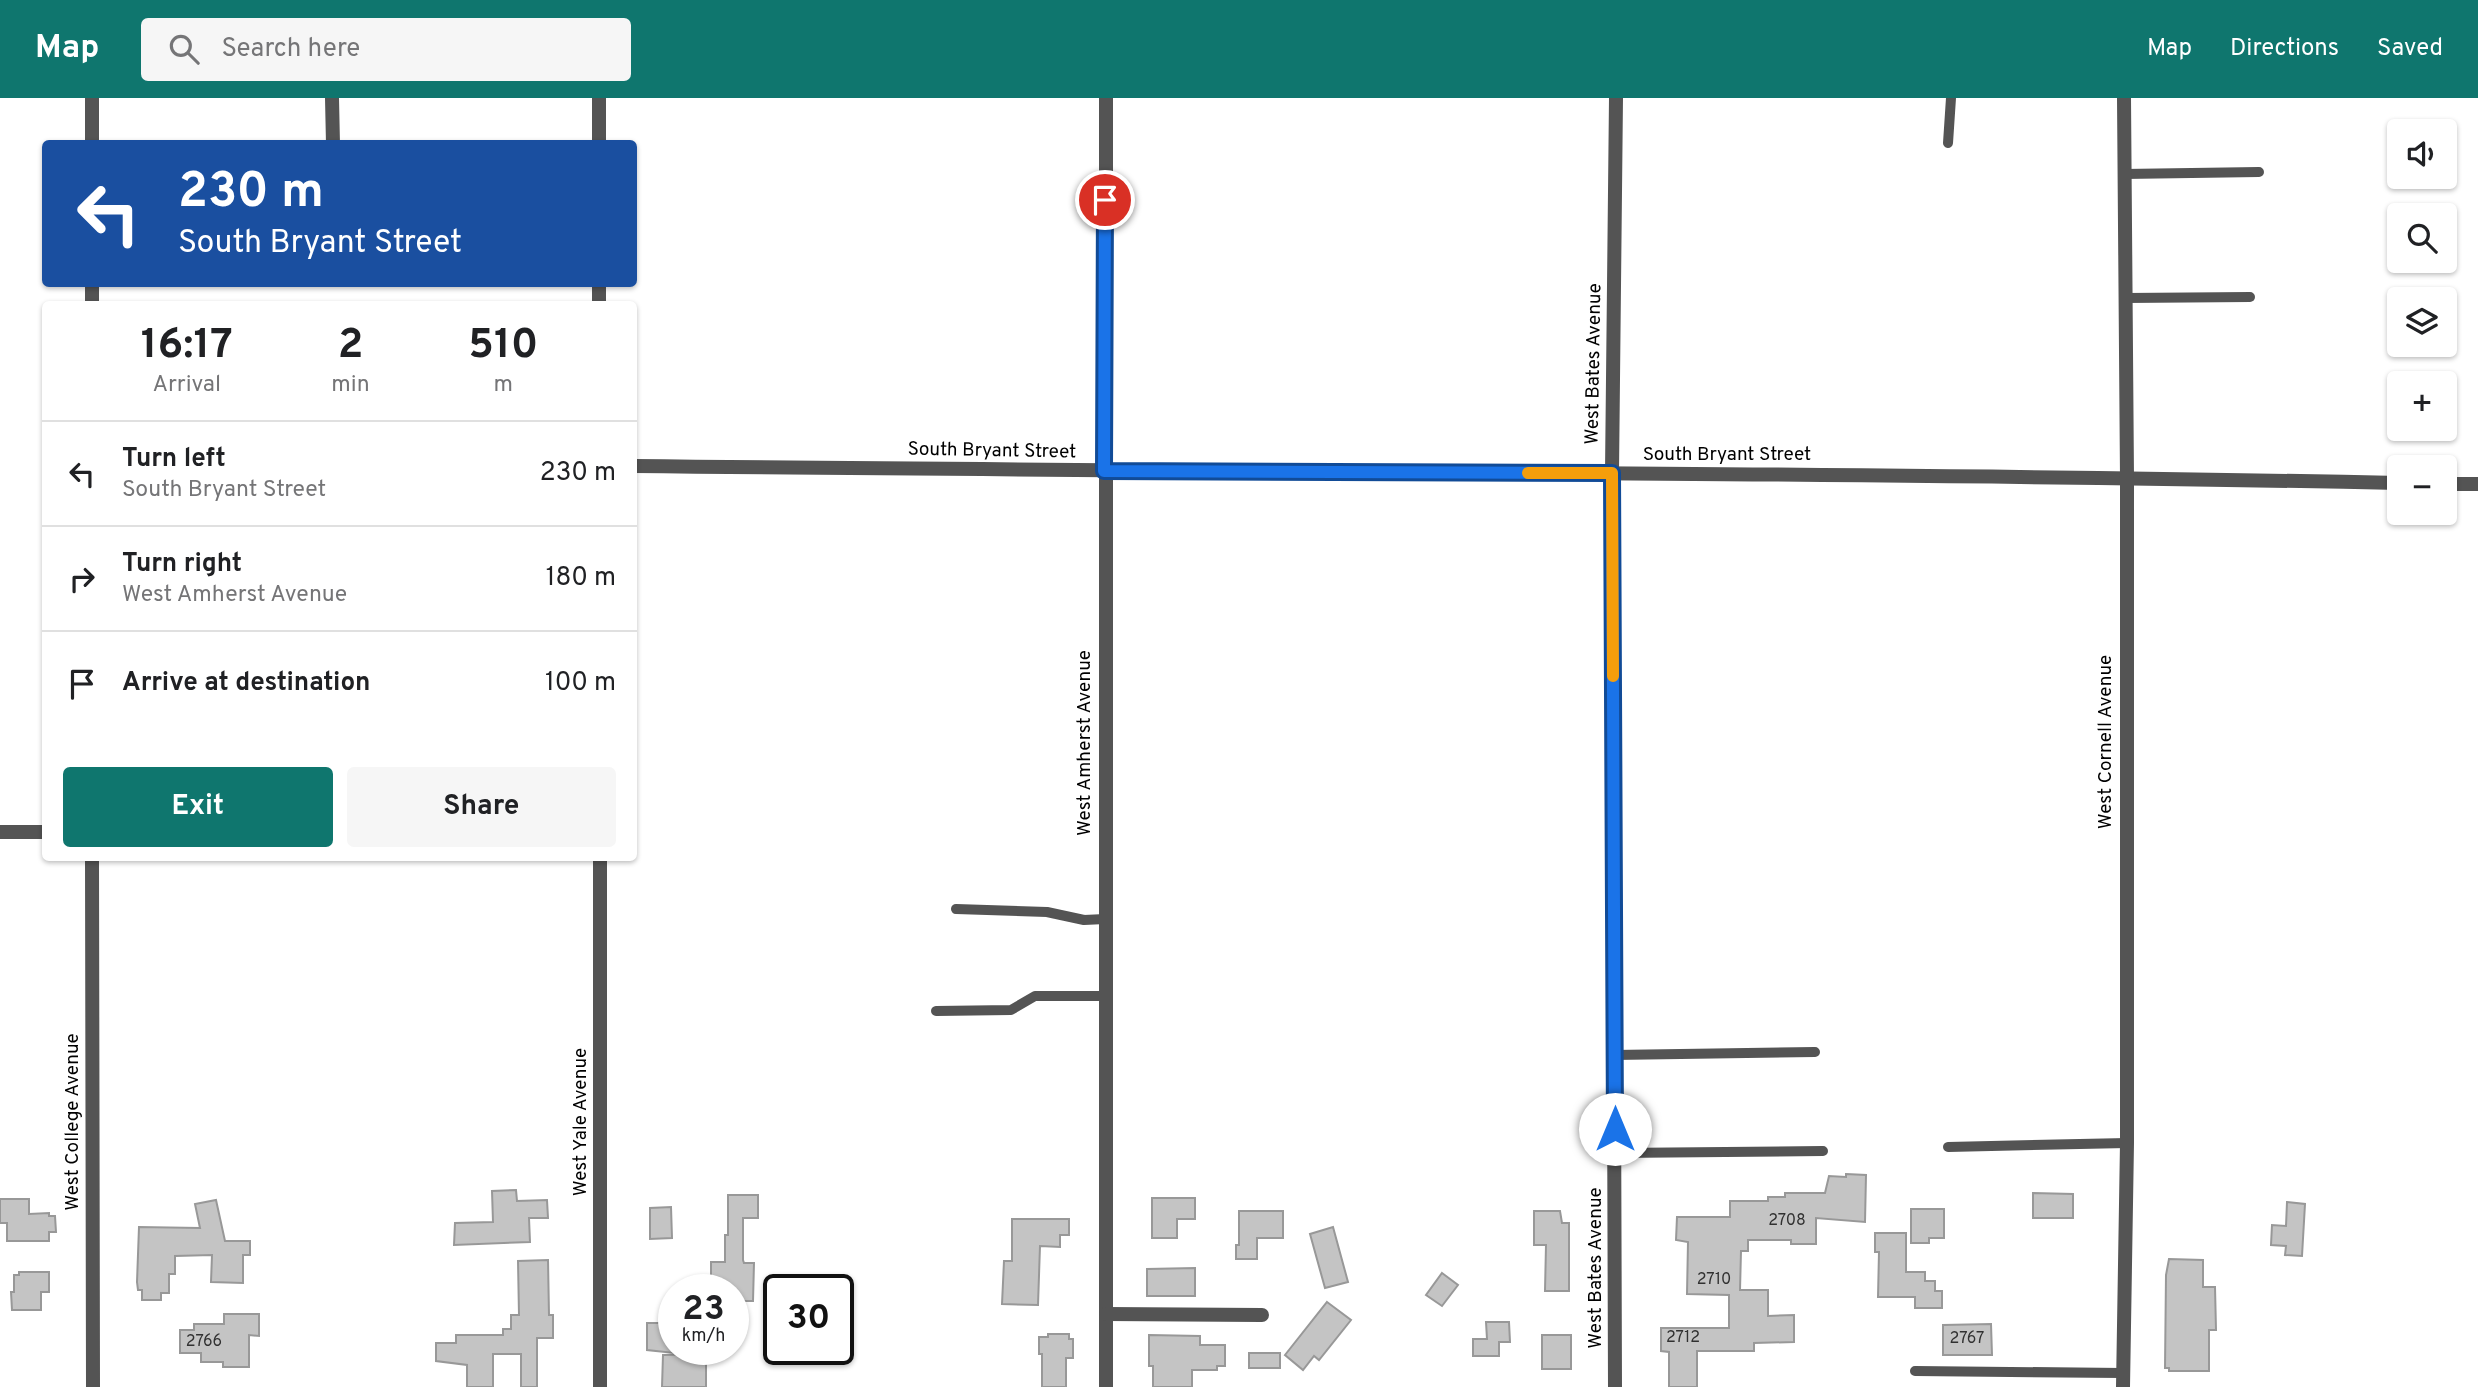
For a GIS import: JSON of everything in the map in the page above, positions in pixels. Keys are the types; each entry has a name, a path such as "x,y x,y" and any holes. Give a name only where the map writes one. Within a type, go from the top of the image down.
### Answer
{"street":[{"path":"92,98 92,140"},
{"path":"332,98 333,140"},
{"path":"598,98 598,140"},
{"name":"West Amherst Avenue","path":"1105,98 1106,1387"},
{"name":"West Bates Avenue","path":"1615,1387 1612,473 1616,98"},
{"name":"West Cornell Avenue","path":"2123,1380 2127,1143 2124,98"},
{"name":"South Bryant Street","path":"637,466 1612,473 2387,483"},
{"path":"2457,484 2478,484"},
{"path":"0,832 42,832"},
{"name":"West College Avenue","path":"92,861 93,1387"},
{"name":"West Yale Avenue","path":"600,861 600,1387"},
{"path":"1106,1314 1262,1315"}],"lane":[{"path":"1948,143 1951,98"},
{"path":"2124,174 2259,172"},
{"path":"2125,298 2250,297"},
{"path":"956,909 1047,912 1084,920 1105,919"},
{"path":"936,1012 1011,1010 1035,996 1105,996"},
{"path":"1614,1055 1815,1052"},
{"path":"1948,1147 2127,1143"},
{"path":"1615,1153 1822,1151"},
{"path":"1915,1371 2123,1380"}],"building":[{"path":"1846,1174 1866,1175 1865,1222 1816,1218 1816,1244 1791,1244 1791,1240 1748,1240 1748,1251 1741,1251 1740,1290 1768,1290 1768,1316 1794,1315 1794,1342 1754,1343 1754,1351 1697,1351 1697,1387 1669,1387 1669,1352 1661,1351 1661,1328 1729,1328 1729,1295 1687,1294 1688,1242 1676,1240 1677,1217 1730,1217 1730,1201 1768,1201 1768,1197 1785,1197 1785,1193 1825,1193 1829,1176 1846,1177"},
{"path":"516,1190 517,1201 547,1200 548,1218 529,1218 530,1242 454,1245 455,1223 493,1222 492,1191"},
{"path":"2033,1193 2073,1194 2073,1218 2033,1218"},
{"path":"728,1195 758,1195 758,1218 743,1218 743,1260 744,1263 754,1263 753,1301 749,1301 749,1274 711,1274 711,1262 725,1262 725,1235 728,1235"},
{"path":"1152,1198 1195,1198 1195,1219 1177,1219 1177,1238 1152,1238"},
{"path":"0,1199 29,1199 29,1214 49,1213 49,1216 55,1216 56,1232 49,1232 49,1241 7,1241 7,1223 0,1223"},
{"path":"216,1200 225,1241 250,1241 250,1255 243,1255 243,1283 211,1282 212,1255 175,1256 175,1274 169,1274 169,1293 161,1293 161,1300 142,1300 142,1290 138,1290 137,1282 139,1227 200,1228 195,1204"},
{"path":"2287,1202 2305,1204 2302,1256 2285,1255 2286,1246 2271,1245 2272,1225 2286,1226"},
{"path":"671,1207 672,1238 650,1239 650,1208"},
{"path":"1911,1209 1944,1209 1944,1238 1929,1238 1929,1243 1911,1243"},
{"path":"1239,1211 1283,1211 1283,1238 1257,1238 1257,1259 1236,1259 1236,1245 1239,1245"},
{"path":"1534,1211 1560,1211 1562,1223 1569,1223 1569,1291 1545,1291 1546,1245 1534,1245"},
{"path":"1012,1219 1069,1219 1069,1235 1060,1235 1060,1247 1040,1246 1038,1305 1002,1304 1004,1261 1012,1261"},
{"path":"1333,1227 1348,1282 1325,1288 1310,1234"},
{"path":"1875,1233 1906,1233 1906,1272 1925,1272 1925,1281 1935,1281 1935,1291 1942,1291 1942,1308 1915,1308 1915,1297 1878,1297 1879,1252 1875,1252"},
{"path":"2169,1259 2203,1260 2203,1287 2215,1287 2216,1330 2209,1330 2209,1371 2169,1371 2169,1368 2165,1368 2166,1275"},
{"path":"548,1260 549,1315 553,1315 553,1338 537,1338 537,1387 521,1387 521,1354 493,1354 493,1387 467,1387 467,1365 436,1361 436,1343 456,1343 456,1335 503,1335 503,1329 511,1329 511,1315 519,1315 518,1261"},
{"path":"1195,1268 1195,1296 1147,1296 1147,1269"},
{"path":"19,1272 49,1272 49,1292 41,1292 41,1310 12,1310 14,1275 19,1275"},
{"path":"1442,1273 1458,1285 1442,1306 1426,1295"},
{"path":"1327,1302 1351,1320 1319,1360 1314,1356 1303,1370 1285,1355"},
{"path":"224,1314 259,1314 259,1336 249,1335 249,1367 223,1367 223,1362 201,1362 201,1353 180,1353 180,1330 194,1330 194,1324 224,1324"},
{"path":"1486,1322 1509,1322 1510,1342 1499,1342 1499,1356 1473,1356 1473,1339 1487,1339"},
{"path":"647,1323 658,1323 658,1351 647,1350"},
{"path":"1991,1324 1992,1355 1943,1355 1943,1325"},
{"path":"1048,1334 1069,1334 1069,1339 1073,1339 1073,1358 1066,1358 1066,1387 1042,1387 1039,1337 1048,1337"},
{"path":"1149,1335 1200,1336 1200,1345 1225,1345 1225,1366 1217,1366 1217,1370 1192,1370 1192,1387 1153,1387 1153,1366 1149,1366"},
{"path":"1542,1335 1571,1335 1571,1369 1542,1369"},
{"path":"1249,1353 1280,1353 1280,1368 1249,1368"},
{"path":"663,1365 706,1365 706,1387 662,1387"}],"slow traffic":[{"path":"1528,473 1612,473 1613,676"}],"route":[{"path":"1105,200 1104,471 1612,473 1615,1129"}]}
